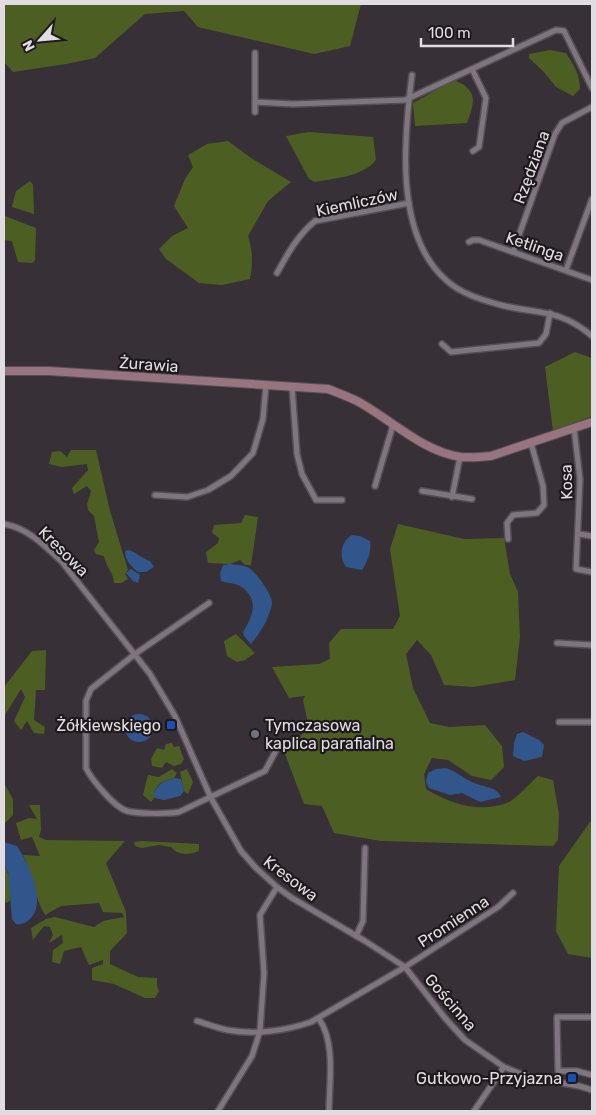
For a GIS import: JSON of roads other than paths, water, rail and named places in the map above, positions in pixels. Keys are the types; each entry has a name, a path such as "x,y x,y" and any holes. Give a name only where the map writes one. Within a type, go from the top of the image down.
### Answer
{"street":[{"path":"255,102 292,104 405,100 556,30 564,31 592,88"},
{"path":"255,53 255,112"},
{"path":"472,69 486,98 479,148 473,151"},
{"path":"412,74 406,155 409,203 412,221 421,247 433,266 445,280 460,291 502,306 550,313 571,320 592,336"},
{"name":"Rzędziana","path":"513,252 555,134 562,123 592,107"},
{"path":"566,270 592,199"},
{"name":"Kiemliczów","path":"277,273 304,230 316,221 409,203"},
{"name":"Ketlinga","path":"469,242 479,240 592,280"},
{"path":"442,344 451,352 539,343 546,334 550,313"},
{"name":"Żurawia","path":"4,371 59,372 328,389 357,401 393,425 441,451 460,457 492,456 592,422"},
{"path":"155,495 187,497 208,490 231,476 253,453 263,419 266,385"},
{"path":"292,387 297,454 302,474 316,500 342,500"},
{"path":"375,486 393,425"},
{"name":"Kosa","path":"574,428 580,479 576,569 592,572"},
{"path":"508,539 507,523 513,515 537,513 544,505 543,486 531,443"},
{"path":"452,497 460,457"},
{"path":"422,491 472,500"},
{"name":"Kresowa","path":"4,524 25,530 46,547 72,575 150,674 175,716 211,798 241,851 256,868 277,887 405,967"},
{"path":"579,534 592,536"},
{"path":"209,604 135,654 90,689 86,701 86,768 91,778 118,805 127,811 168,814 179,812 265,771 280,743"},
{"path":"557,643 592,645"},
{"path":"559,722 592,722"},
{"path":"356,936 363,921 365,848"},
{"path":"218,1111 252,1056 260,1031 264,973 260,916 277,887"},
{"name":"Promienna","path":"197,1021 227,1030 246,1032 298,1027 318,1019 405,967 498,907 513,893"},
{"name":"Gościnna","path":"405,967 444,1018 465,1040 504,1067 529,1077 592,1090"},
{"path":"592,1017 557,1017 558,1071 577,1071 592,1075"},
{"path":"318,1019 324,1026 329,1042 329,1111"},
{"path":"474,1111 504,1067"}],"water":[{"path":"352,535 360,536 370,541 369,556 362,570 346,567 342,559 343,546"},
{"path":"129,550 150,561 154,567 146,572 138,572 127,560 125,551"},
{"path":"223,565 245,566 252,570 264,584 272,600 267,620 251,644 243,632 252,614 253,608 250,596 240,586 221,581 220,573"},
{"path":"131,569 140,575 138,583 133,581 126,573"},
{"path":"139,714 149,718 153,728 149,738 139,742 129,738 125,728 129,718"},
{"path":"523,732 539,740 544,745 542,757 524,761 513,756 517,734"},
{"path":"446,768 474,783 496,791 501,797 480,802 462,793 450,795 429,788 426,782 428,773 436,769"},
{"path":"174,778 181,779 184,791 180,796 164,800 155,798 153,793 161,783"},
{"path":"4,842 17,846 31,872 37,893 35,912 30,919 22,924 16,924 12,919 8,872 4,865"}],"place":[{"name":"Żółkiewskiego","path":"171,725"},
{"name":"Tymczasowa kaplica parafialna","path":"255,734"},
{"name":"Gutkowo-Przyjazna","path":"572,1078"}]}
